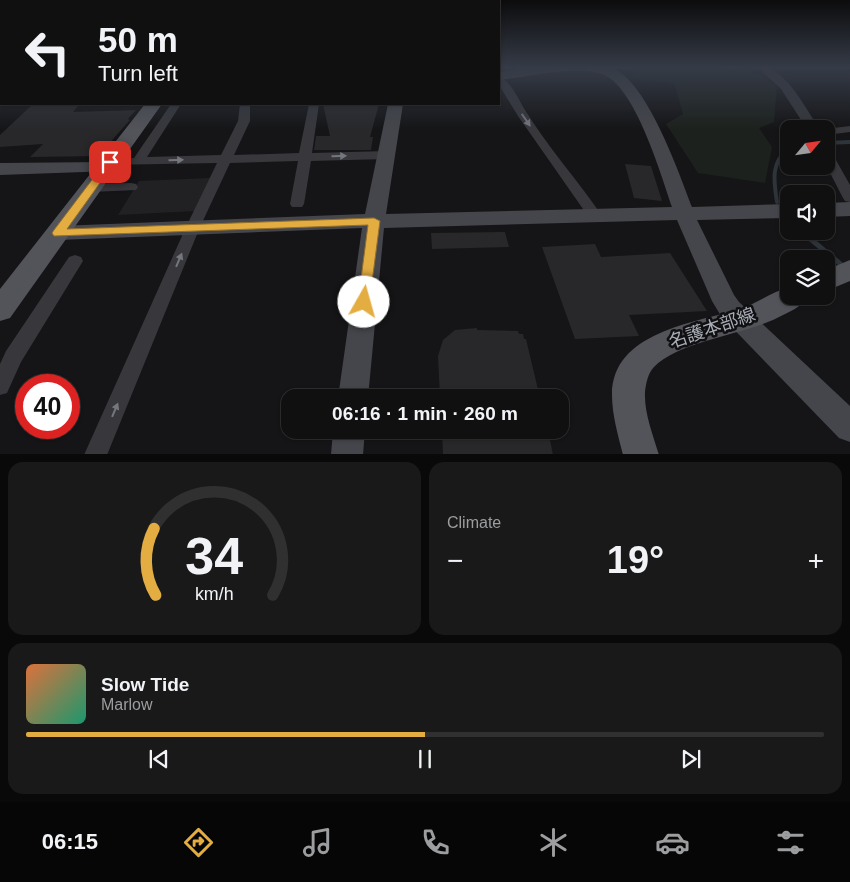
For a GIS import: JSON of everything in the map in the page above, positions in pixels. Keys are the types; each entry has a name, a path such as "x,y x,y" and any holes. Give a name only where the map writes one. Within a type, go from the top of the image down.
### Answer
{"main road":[{"path":"0,310 153,105"},
{"name":"名護本部線","path":"641,454 631,424 628,391 630,376 642,359 664,343 741,320 780,302"}],"street":[{"path":"507,88 526,120 595,216"},
{"path":"627,88 649,122 685,214 724,301 850,427"},
{"path":"785,88 796,100 808,120"},
{"path":"138,161 175,105"},
{"path":"96,454 193,227 224,158 244,121 245,105"},
{"path":"297,204 314,105"},
{"path":"354,389 374,221 395,105"},
{"path":"142,121 164,120"},
{"path":"835,131 850,129"},
{"path":"0,169 108,165 138,161 387,155"},
{"path":"835,170 850,198"},
{"path":"91,188 131,187"},
{"path":"835,210 850,209"},
{"path":"58,233 374,221 780,211"},
{"path":"0,386 13,358 76,260"},
{"path":"347,454 348,439"}],"shaded area":[{"path":"676,88 777,88 774,122 759,128 772,147 765,183 698,173 666,124 683,114"},
{"path":"210,178 195,211 118,215 139,181"}],"building":[{"path":"32,105 79,105 73,112 136,110 128,119 130,120 98,156 30,157 43,144 0,147 0,135"},
{"path":"323,105 379,105 370,137 373,137 371,150 314,150 316,136 330,136"},
{"path":"625,164 651,166 662,201 634,198"},
{"path":"505,232 509,247 432,249 431,233"},
{"path":"595,244 601,257 670,253 707,311 629,315 639,336 575,339 542,247"},
{"path":"477,328 477,330 518,331 519,334 523,334 524,339 526,339 538,389 440,389 438,356 443,340 455,330"},
{"path":"442,439 550,439 553,454 443,454"}],"waterway":[{"path":"835,143 850,142"},
{"path":"777,202 774,180 776,166 780,158"},
{"path":"812,240 850,272"}],"route":[{"path":"110,162 58,233 374,221 364,302"}]}
